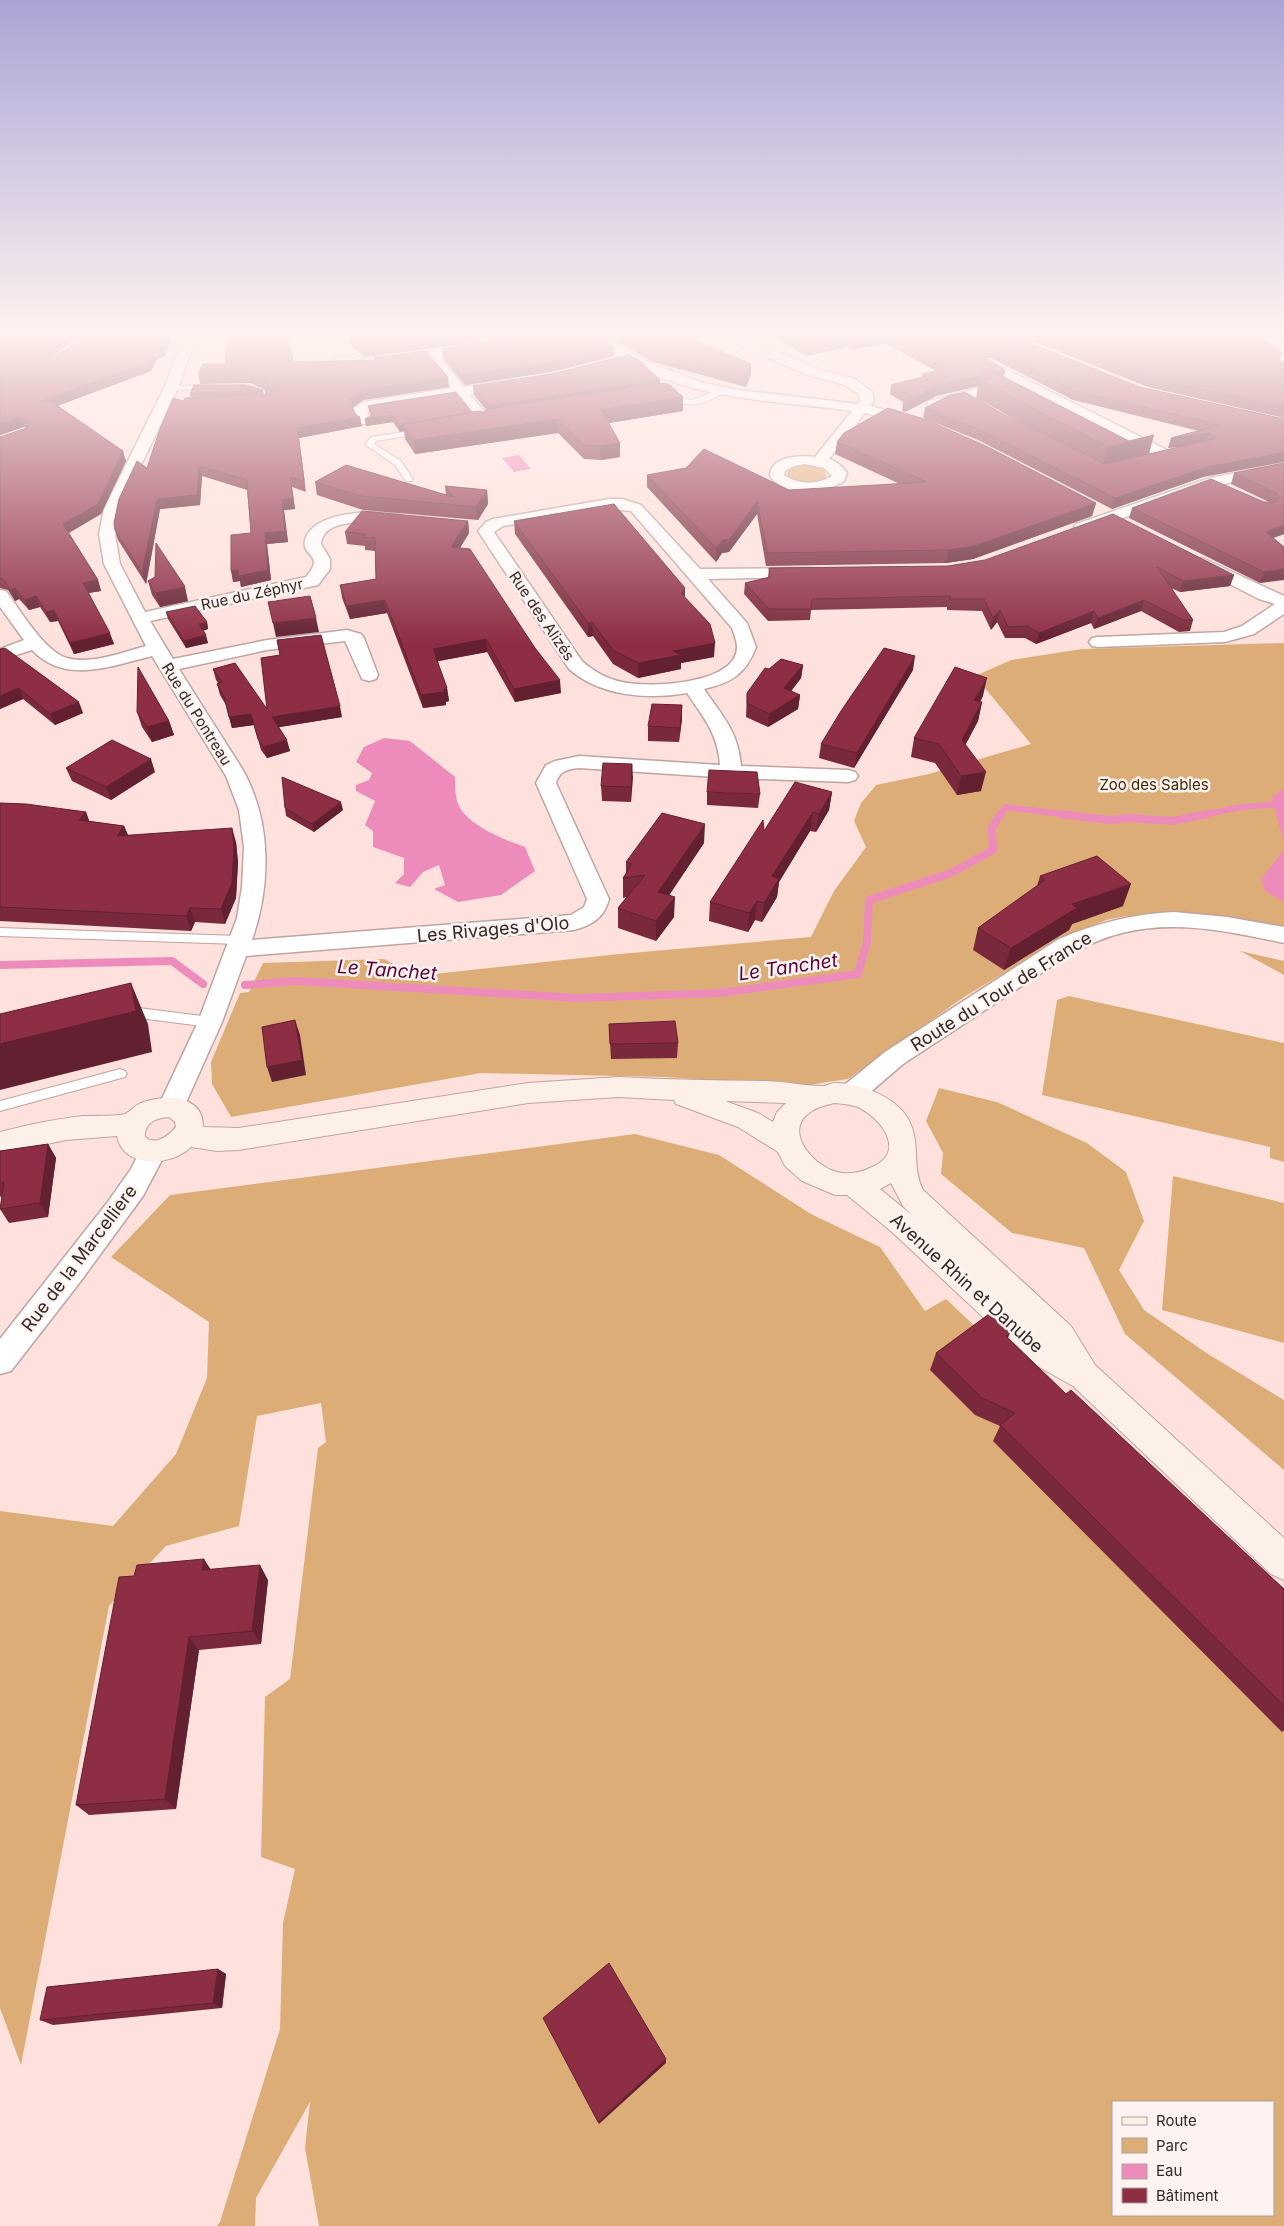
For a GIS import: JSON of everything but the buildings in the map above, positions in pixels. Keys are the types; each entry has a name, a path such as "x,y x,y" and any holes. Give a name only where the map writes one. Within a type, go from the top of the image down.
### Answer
{"street":[{"name":"Rue du Pontreau","path":"149,436 112,509 107,534 112,564 156,649 236,776 248,810 255,846 253,887 248,918 210,1022 171,1107"},
{"path":"820,462 840,436"},
{"path":"1126,436 1163,455"},
{"path":"1067,532 1210,482 1284,467"},
{"path":"1210,482 1234,494"},
{"name":"Rue des Alizés","path":"609,504 630,505 636,508 695,574 741,627 746,638 747,648 743,658 734,669 721,678 693,687 671,690 637,690 607,684 584,673 575,665 487,535 488,528 499,522 609,504"},
{"path":"1089,506 1130,527"},
{"name":"Rue du Zéphyr","path":"141,618 312,581 322,569 322,558 315,550 313,544 314,537 323,528 338,521 363,516 409,520"},
{"path":"468,526 488,528"},
{"path":"1188,557 1265,595 1284,602"},
{"path":"695,574 820,572"},
{"path":"0,596 36,642 51,658 59,662 76,665 94,664 156,649"},
{"path":"1098,642 1225,637 1248,630 1284,606"},
{"path":"167,666 267,645 347,634 355,638 369,675"},
{"path":"0,655 36,642"},
{"path":"693,687 723,732 729,746 731,772"},
{"name":"Les Rivages d'Olo","path":"237,945 574,922 589,917 596,909 598,899 549,793 546,783 548,775 553,768 579,762 731,772 848,776"},
{"name":"Route du Tour de France","path":"851,1094 894,1058 1067,945 1093,933 1123,924 1163,919 1239,925 1284,935"},
{"path":"186,1136 217,1140 239,1139 528,1093 619,1087 666,1090 765,1091 820,1096"},
{"path":"666,1090 748,1120 786,1144"},
{"path":"833,1093 851,1094 882,1107 894,1119 901,1130 903,1142 901,1155 892,1168 881,1176 854,1184 822,1179 797,1163 786,1144 785,1130 788,1118 794,1110 805,1102 833,1093"},
{"path":"171,1107 185,1112 189,1118 190,1128 186,1136 170,1148 153,1152 140,1149 131,1142 129,1134 132,1125 144,1113 157,1108 171,1107"},
{"path":"0,1143 35,1134 82,1126 132,1125"},
{"name":"Rue de la Marcelliere","path":"0,1361 112,1218 135,1186 153,1152"},
{"name":"Avenue Rhin et Danube","path":"901,1155 906,1184 913,1198 1060,1336 1084,1376"},
{"name":"Avenue Rhin et Danube","path":"854,1184 1043,1353 1084,1376 1284,1562"}],"lane":[{"path":"393,436 374,439 369,444 398,463 410,479"},
{"path":"0,932 237,945"},
{"path":"111,1020 139,1014 210,1022"},
{"path":"0,1106 120,1074"}],"green space":[{"path":"806,465 824,470 827,476 813,483 807,483 796,481 787,475 789,469"},
{"name":"Zoo des Sables","path":"1284,643 1284,924 1281,930 1175,914 1127,916 1106,920 1073,934 964,997 848,1079 801,1086 664,1077 481,1073 231,1117 212,1084 211,1062 240,993 249,992 263,963 384,959 416,976 609,955 811,937 834,891 866,847 854,821 861,803 876,785 929,774 1031,744 975,676 1011,660 1082,649"},
{"path":"1240,951 1284,961 1284,975"},
{"path":"1069,996 1284,1043 1284,1162 1270,1158 1270,1147 1042,1095 1057,1000"},
{"path":"939,1088 997,1102 1087,1143 1126,1172 1144,1221 1119,1270 1144,1310 1208,1354 1284,1400 1284,1470 1125,1334 1084,1248 1012,1233 941,1174 943,1153 926,1121"},
{"path":"635,1134 719,1155 811,1214 880,1247 925,1311 946,1299 1284,1619 1284,2226 319,2226 305,2148 310,2102 256,2198 255,2226 217,2226 220,2222 280,2029 283,1923 295,1869 261,1857 265,1697 290,1679 318,1448 326,1442 321,1403 257,1416 239,1526 166,1546 109,1606 21,2065 0,2008 0,1511 113,1526 176,1454 207,1378 209,1322 111,1257 170,1195"},
{"path":"1173,1176 1284,1203 1284,1343 1162,1310"}],"water":[{"path":"519,455 531,469 514,472 502,458"},
{"path":"384,738 410,741 455,777 456,798 467,817 486,830 525,847 535,871 501,895 458,902 434,889 445,885 439,865 423,872 410,887 395,883 404,874 404,858 373,847 373,831 365,825 375,801 356,791 356,785 369,780 372,773 356,762 364,747"},
{"path":"1284,789 1284,902 1265,891 1261,879 1283,851 1283,839 1272,799 1274,795"}],"waterway":[{"name":"Le Tanchet","path":"1201,815 1242,807 1284,804"},
{"name":"Le Tanchet","path":"1000,815 1005,807 1070,815"},
{"name":"Le Tanchet","path":"245,985 296,981 578,998 720,993 858,974 867,942 869,900 951,873 993,850 992,827 1001,814"},
{"name":"Le Tanchet","path":"1060,814 1109,820 1128,818 1172,821 1208,814"},
{"name":"Le Tanchet","path":"0,965 172,961 203,984"}]}
